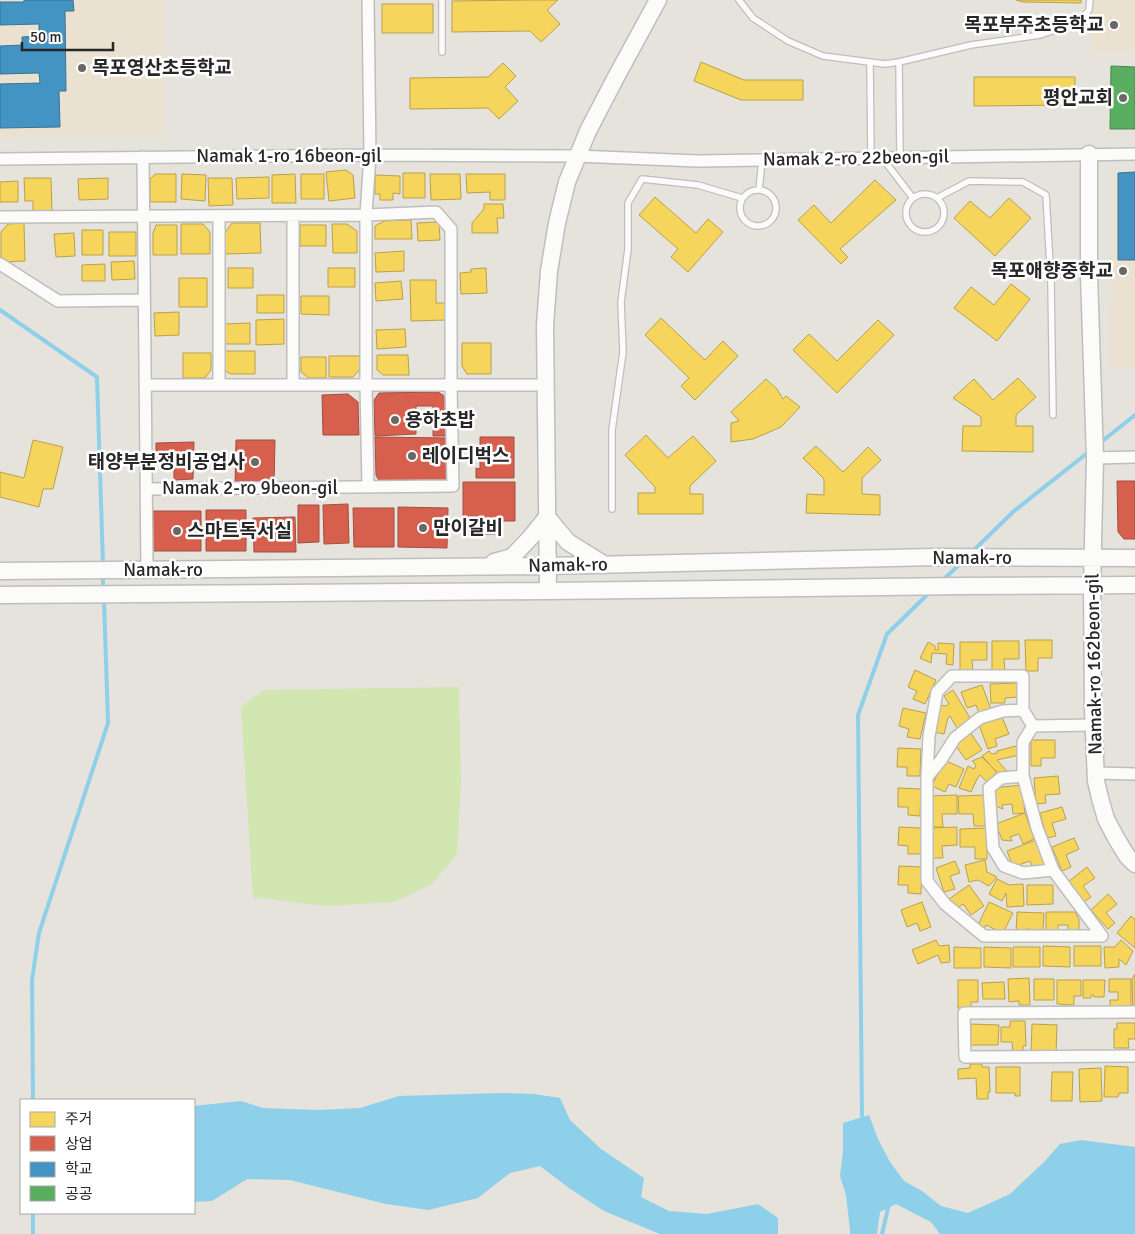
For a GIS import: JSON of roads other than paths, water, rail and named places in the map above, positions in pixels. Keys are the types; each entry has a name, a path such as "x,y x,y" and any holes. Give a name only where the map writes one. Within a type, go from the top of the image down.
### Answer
{"street":[{"path":"368,0 370,155 366,215 368,487"},
{"path":"548,591 545,385 547,294 552,245 567,182 578,156 615,79 658,0"},
{"name":"Namak-ro 162beon-gil","path":"1089,154 1089,275 1094,455 1092,586 1096,781 1106,820 1123,850 1135,864"},
{"name":"Namak 2-ro 22beon-gil","path":"578,156 697,161 1135,154"},
{"name":"Namak 1-ro 16beon-gil","path":"0,159 370,155 578,156"},
{"path":"143,157 143,216"},
{"name":"Namak 2-ro 9beon-gil","path":"0,217 143,216 293,216 436,212 451,228 453,486 146,489 143,216"},
{"path":"219,216 219,385"},
{"path":"293,216 293,385"},
{"path":"0,264 58,301 144,300"},
{"path":"145,385 545,385"},
{"path":"1094,455 1135,457"},
{"path":"141,570 146,489"},
{"path":"546,517 568,542 605,564"},
{"path":"479,566 512,557 531,537 546,517"},
{"name":"Namak-ro","path":"0,571 547,566 934,557 1135,558"},
{"name":"Namak-ro","path":"0,596 1135,585"},
{"path":"952,676 1023,676 1023,710 1033,726 1023,742 1023,776 1037,828 1053,870 1102,936 984,936 946,904 926,881 929,736 937,692 952,676"},
{"path":"927,777 955,738 980,718 1002,711 1023,710"},
{"path":"1033,726 1094,725"},
{"path":"1096,774 1135,774"},
{"path":"1023,776 1001,778 989,788 993,848 1004,866 1023,873 1053,870"},
{"path":"1135,1012 964,1013 965,1057 1135,1056"}],"lane":[{"path":"442,0 442,52"},
{"path":"739,0 753,18 788,40 823,56 885,64 971,45 1040,35 1079,22 1089,10 1090,0"},
{"path":"870,62 876,158 913,198"},
{"path":"899,62 900,157"},
{"path":"759,190 762,160"},
{"path":"612,509 612,430 623,352 621,302 628,249 628,204 642,179 698,184 742,198"},
{"path":"937,198 969,181 1023,182 1046,195 1052,283 1053,415"},
{"path":"759,190 771,194 777,206 774,218 764,226 751,226 742,217 740,211 742,198 749,192 759,190"},
{"path":"925,193 937,198 944,208 944,215 939,226 934,230 922,231 911,226 906,214 908,202 918,194 925,193"}],"water":[{"path":"501,1093 534,1094 560,1098 570,1120 601,1149 644,1178 641,1197 669,1211 707,1214 758,1204 778,1218 778,1234 660,1234 604,1211 540,1166 510,1173 478,1198 428,1210 386,1204 290,1180 247,1179 212,1201 195,1202 195,1106 241,1101 263,1108 319,1110 360,1108 399,1096"},
{"path":"869,1115 878,1139 890,1162 904,1181 922,1191 941,1206 968,1213 1010,1194 1060,1144 1081,1140 1135,1147 1135,1234 940,1234 931,1222 896,1204 880,1212 877,1234 850,1234 846,1195 840,1176 843,1151 843,1123"}],"waterway":[{"path":"0,310 97,377 103,565"},
{"path":"1100,443 1135,415"},
{"path":"972,552 1014,511 1090,451"},
{"path":"942,581 962,562"},
{"path":"103,575 103,590"},
{"path":"863,1120 858,715 887,634 931,591"},
{"path":"33,1099 32,980 39,933 108,723 104,600"},
{"path":"882,1234 889,1204"},
{"path":"33,1214 33,1234"}],"place":[{"name":"목포부주초등학교","path":"1114,25"},
{"name":"목포영산초등학교","path":"82,68"},
{"name":"평안교회","path":"1123,98"},
{"name":"목포애향중학교","path":"1123,271"},
{"name":"용하초밥","path":"395,420"},
{"name":"레이디벅스","path":"412,456"},
{"name":"태양부분정비공업사","path":"255,462"},
{"name":"만이갈비","path":"423,528"},
{"name":"스마트독서실","path":"177,531"}]}
